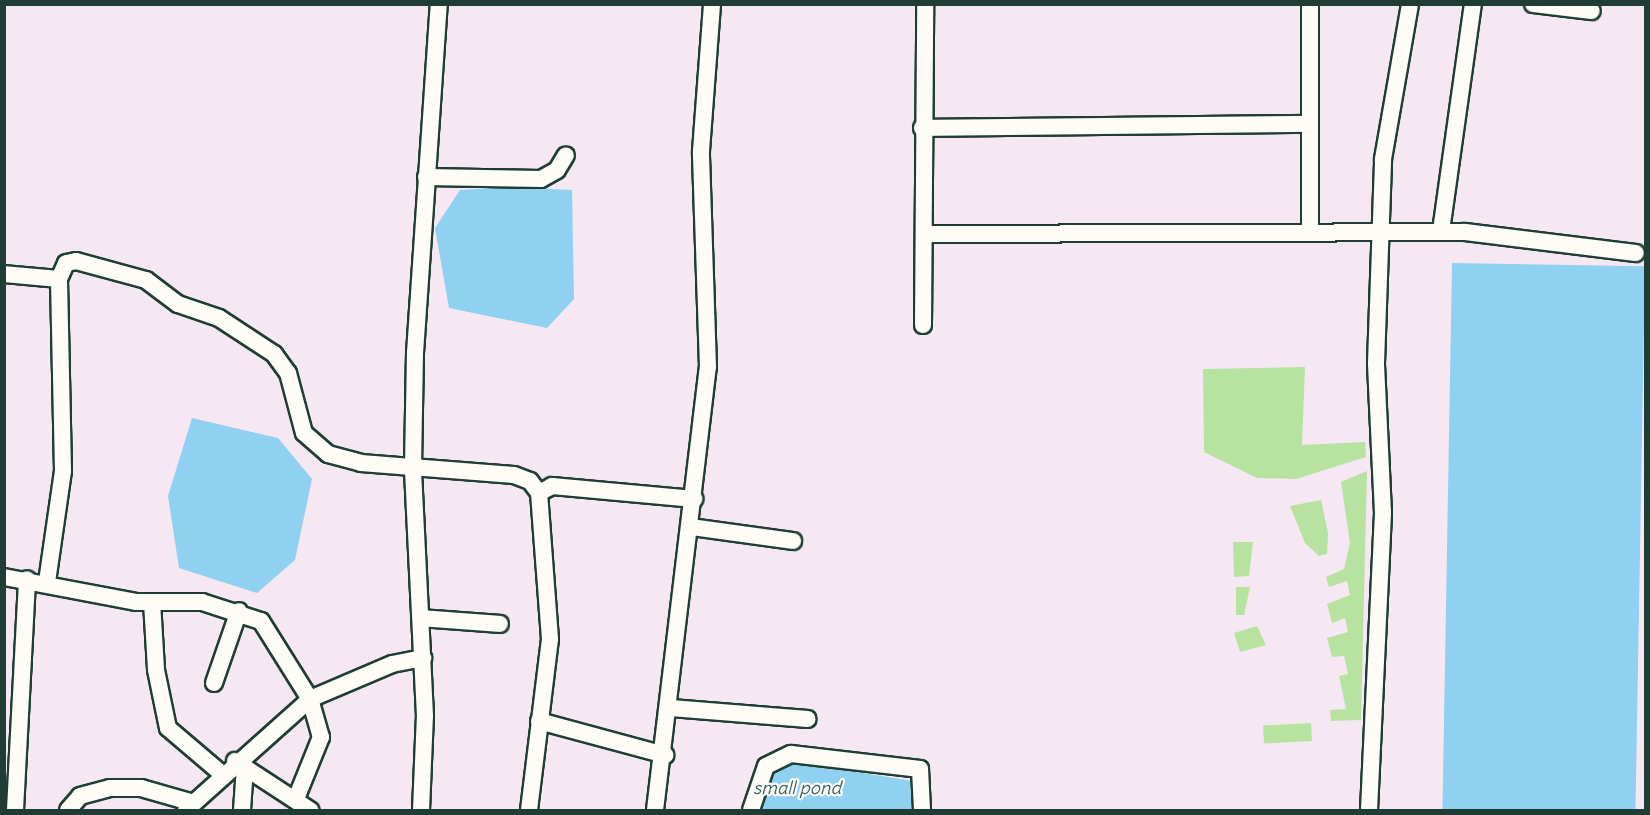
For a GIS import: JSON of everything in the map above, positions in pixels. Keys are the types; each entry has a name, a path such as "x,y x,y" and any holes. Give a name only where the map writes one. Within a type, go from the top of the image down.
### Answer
{"street":[{"path":"421,810 423,658 413,467 426,177 439,4"},
{"path":"655,810 671,708 708,368 701,151 712,4"},
{"path":"922,325 926,234 922,128 925,4"},
{"path":"1310,4 1308,124 1310,230"},
{"path":"1370,810 1383,513 1376,363 1383,159 1410,4"},
{"path":"1442,231 1473,4"},
{"path":"1533,4 1592,11"},
{"path":"922,128 1308,124"},
{"path":"426,177 542,179 557,170 566,155"},
{"path":"926,234 1442,231 1536,237 1636,253"},
{"path":"47,582 63,471 59,279 66,263 87,262 146,280 187,309 219,318 284,363 304,433 313,445 361,463 514,475 530,481 539,493 550,639 529,810"},
{"path":"4,274 59,279"},
{"path":"539,493 552,486 694,499"},
{"path":"691,527 793,541"},
{"path":"4,577 47,582 105,597 152,602 202,602 238,611 261,621 275,636 310,699 321,743 296,799"},
{"path":"15,810 27,579"},
{"path":"152,602 156,670 168,728 222,774"},
{"path":"214,683 238,611"},
{"path":"421,618 500,624"},
{"path":"68,810 80,796 110,788 141,788 188,806 222,774 240,764 310,699 392,664 423,658"},
{"path":"671,708 808,719"},
{"path":"539,721 665,755"},
{"path":"751,810 766,766 791,754 920,769 922,810"},
{"path":"240,764 310,810"},
{"path":"240,764 242,810"}],"green space":[{"path":"1305,367 1302,445 1365,442 1366,457 1296,479 1257,478 1204,452 1203,369"},
{"path":"1367,471 1361,720 1331,721 1330,710 1346,709 1339,676 1348,674 1344,656 1332,657 1327,638 1348,632 1345,618 1332,623 1327,604 1350,595 1347,581 1329,587 1326,577 1344,569 1350,543 1341,482"},
{"path":"1321,500 1328,533 1327,554 1319,556 1305,543 1290,506"},
{"path":"1233,542 1253,542 1249,576 1234,577"},
{"path":"1236,587 1250,587 1244,615 1236,615"},
{"path":"1257,626 1266,645 1240,652 1234,633"},
{"path":"1311,723 1312,741 1264,743 1263,726"}],"water":[{"path":"509,187 572,190 574,299 547,328 449,308 435,228 460,190"},
{"path":"1452,263 1645,266 1635,810 1442,810"},
{"path":"192,418 278,438 312,479 295,560 257,593 179,568 168,496"},
{"name":"small pond","path":"799,763 913,781 913,810 759,810 762,789 777,769"}]}
